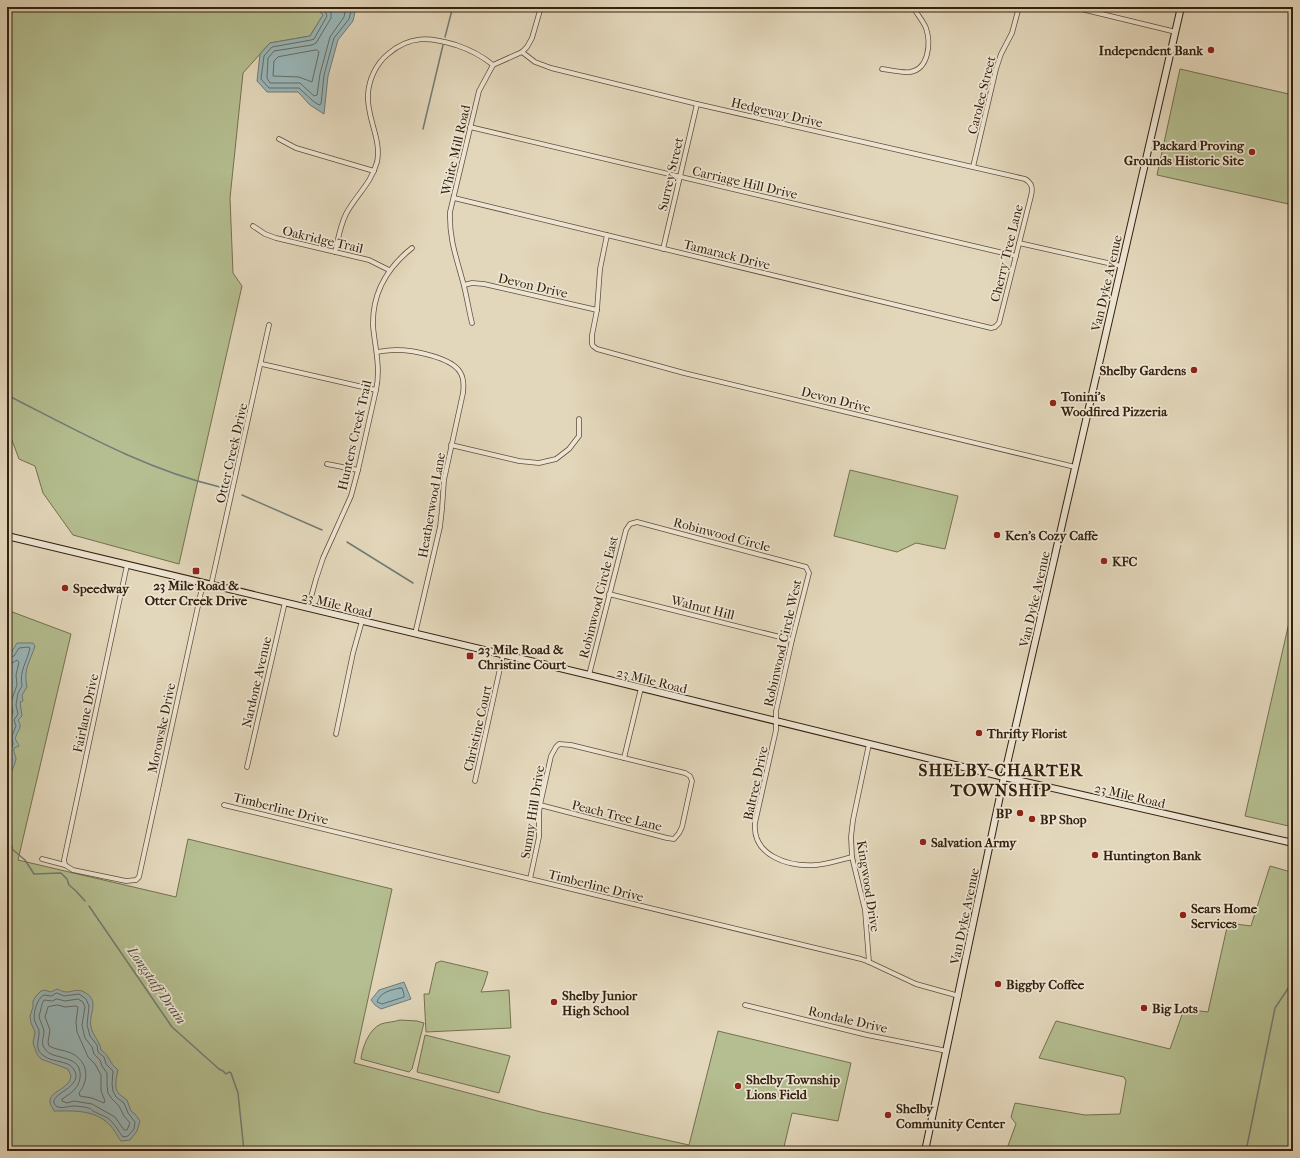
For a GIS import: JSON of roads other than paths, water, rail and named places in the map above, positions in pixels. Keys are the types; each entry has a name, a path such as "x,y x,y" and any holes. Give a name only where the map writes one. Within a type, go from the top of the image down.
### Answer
{"main road":[{"name":"Van Dyke Avenue","path":"925,1151 1004,778 1051,580 1075,467 1182,7"},
{"name":"23 Mile Road","path":"7,536 641,688 1004,778 1293,843"}],"street":[{"path":"335,252 346,214 365,188 374,171 378,148 369,108 368,95 374,70 384,57 397,46 404,43 416,40 434,39 475,51 493,65 522,52 532,38 541,7"},
{"path":"882,69 911,72 919,68 925,60 928,45 927,32 913,7"},
{"name":"Carolee Street","path":"973,168 996,69 1001,54 1012,33 1019,7"},
{"path":"1073,7 1176,32"},
{"name":"Hedgeway Drive","path":"522,52 535,62 546,67 697,104 1025,180 1031,183"},
{"name":"White Mill Road","path":"472,323 464,285 450,236 450,212 479,91 493,65"},
{"name":"Surrey Street","path":"663,249 697,104"},
{"name":"Carriage Hill Drive","path":"470,126 1016,256"},
{"path":"279,139 296,148 374,171"},
{"name":"Cherry Tree Lane","path":"996,327 999,324 1031,196 1031,183"},
{"name":"Tamarack Drive","path":"454,198 984,326 993,328 996,327"},
{"name":"Oakridge Trail","path":"253,226 265,234 276,238 375,262 389,270"},
{"path":"597,310 600,270 607,235"},
{"path":"1019,243 1121,266"},
{"name":"Hunters Creek Trail","path":"308,608 323,558 346,509 358,470 376,390 379,374 373,326 374,309 378,294 389,270 412,248"},
{"name":"Devon Drive","path":"464,285 484,284 597,310 592,334 593,346 604,352 679,372 1075,467"},
{"name":"Otter Creek Drive","path":"211,585 262,364 269,326"},
{"name":"Heatherwood Lane","path":"377,352 403,350 443,359 460,371 464,386 442,488 440,527 415,634"},
{"path":"262,364 376,390"},
{"path":"451,445 519,461 539,463 545,462 556,459 569,449 579,436 579,419"},
{"path":"327,464 358,470"},
{"name":"Robinwood Circle","path":"630,524 633,522 644,524 804,566 808,569"},
{"name":"Robinwood Circle East","path":"588,676 626,530 630,524"},
{"name":"Fairlane Drive","path":"65,865 64,860 127,565"},
{"name":"Robinwood Circle West","path":"776,721 776,711 808,577 808,569"},
{"name":"Morowske Drive","path":"65,865 73,870 126,881 136,880 139,877 203,583"},
{"name":"Walnut Hill","path":"609,594 792,640"},
{"name":"Nardone Avenue","path":"247,767 285,602"},
{"path":"336,734 353,653 362,621"},
{"name":"Christine Court","path":"475,781 503,655"},
{"path":"624,758 641,688"},
{"name":"Baltree Drive","path":"776,721 776,730 755,824 755,834 758,843 769,855 798,864 824,864 852,857"},
{"name":"Sunny Hill Drive","path":"530,879 539,837 540,805 551,756 556,746 559,744 572,745 624,758"},
{"name":"Kingwood Drive","path":"869,744 852,820 851,837 852,857 865,910 869,962"},
{"name":"Peach Tree Lane","path":"540,805 667,838 676,838 682,827 692,784 691,778 685,773 624,758"},
{"name":"Timberline Drive","path":"224,805 869,962 916,984 959,996"},
{"path":"42,859 65,865"},
{"name":"Rondale Drive","path":"745,1005 867,1035 947,1051"}],"water":[{"path":"316,7 356,7 353,21 338,40 328,76 324,114 310,105 298,92 267,92 257,81 260,54 270,43 310,36 323,15"},
{"path":"17,643 33,643 35,646 26,670 27,687 22,695 23,701 20,702 22,716 18,720 20,727 15,739 19,746 14,748 16,759 11,777 7,781 7,656 11,653"},
{"path":"404,982 411,999 381,1009 371,1000 379,990"},
{"path":"57,989 65,992 78,990 82,991 91,998 93,1003 91,1022 92,1030 101,1050 118,1070 116,1089 119,1094 127,1100 131,1111 140,1121 137,1131 130,1140 121,1141 113,1128 97,1116 83,1112 54,1111 51,1105 50,1102 53,1095 67,1084 71,1076 68,1069 41,1059 37,1054 33,1043 35,1032 30,1016 33,1001 41,991 44,990 51,992"}],"waterway":[{"path":"439,7 452,10 445,37"},
{"path":"423,129 443,45"},
{"path":"7,395 85,435 137,459 164,470 220,487"},
{"path":"242,495 322,530"},
{"path":"347,542 413,583"},
{"name":"Longstaff Drain","path":"7,839 12,846 12,849 25,860 34,874 61,873 67,879 69,885 85,901"},
{"name":"Longstaff Drain","path":"89,906 172,1027 219,1069 226,1074 229,1072 231,1073 238,1093 244,1151"},
{"path":"1246,1151 1275,1008 1293,981"}],"place":[{"name":"Independent Bank","path":"1211,50"},
{"name":"Packard Proving Grounds Historic Site","path":"1252,152"},
{"name":"Shelby Gardens","path":"1194,370"},
{"name":"Tonini's Woodfired Pizzeria","path":"1053,403"},
{"name":"Ken's Cozy Caffe","path":"997,535"},
{"name":"KFC","path":"1104,561"},
{"name":"23 Mile Road & Otter Creek Drive","path":"196,571"},
{"name":"Speedway","path":"65,588"},
{"name":"23 Mile Road & Christine Court","path":"470,656"},
{"name":"Thrifty Florist","path":"979,733"},
{"name":"BP","path":"1020,813"},
{"name":"BP Shop","path":"1032,819"},
{"name":"Salvation Army","path":"923,842"},
{"name":"Huntington Bank","path":"1095,855"},
{"name":"Sears Home Services","path":"1183,915"},
{"name":"Biggby Coffee","path":"998,984"},
{"name":"Shelby Junior High School","path":"554,1002"},
{"name":"Big Lots","path":"1144,1008"},
{"name":"Shelby Township Lions Field","path":"738,1086"},
{"name":"Shelby Community Center","path":"888,1115"}],"district":[{"name":"SHELBY CHARTER TOWNSHIP","path":"1001,780"}]}
